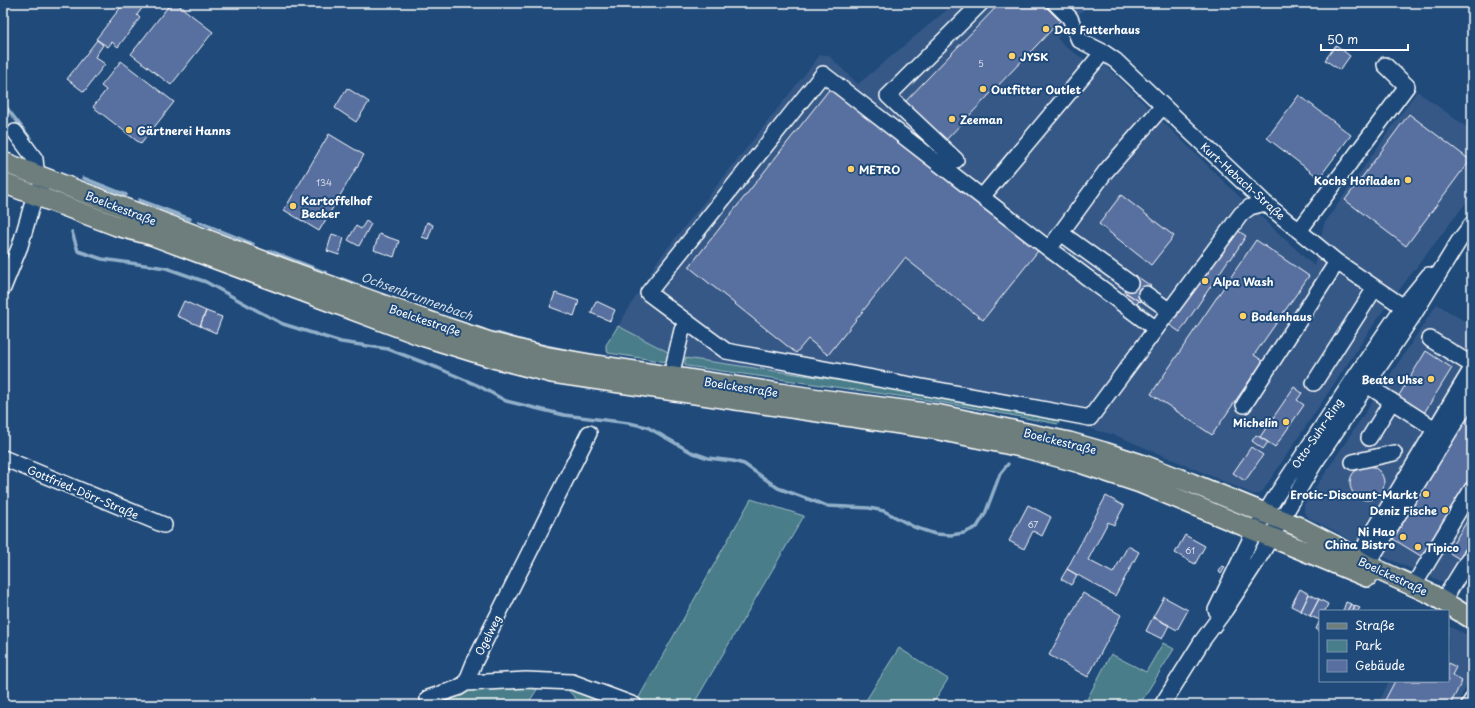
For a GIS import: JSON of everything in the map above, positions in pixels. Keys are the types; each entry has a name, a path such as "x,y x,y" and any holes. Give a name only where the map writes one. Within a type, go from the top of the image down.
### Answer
{"main road":[{"name":"Boelckestraße","path":"3,162 298,274 493,343 544,356 812,398 929,413 1069,442 1142,464 1297,526 1325,540 1362,562 1416,586 1472,619 1140,483 1108,472 1025,448 934,429 552,373 493,358 426,337 151,235 117,226 3,183"}],"street":[{"path":"956,160 888,96 982,3"},
{"name":"Kurt-Hebach-Straße","path":"1055,3 1070,18 1079,40 1103,52 1116,61 1265,204 1337,262 1408,311"},
{"path":"982,198 1103,52"},
{"path":"1299,232 1406,86 1385,65"},
{"path":"1156,330 982,198 823,74 648,293 726,351 1090,418 1156,330 1241,214 1250,207 1265,204"},
{"path":"1049,249 1106,171 1162,106"},
{"path":"3,288 20,246 30,211 40,197 40,177 36,168 35,159 15,132"},
{"name":"Otto-Suhr-Ring","path":"1162,705 1202,641 1225,610 1273,517 1314,464 1360,381 1408,311 1423,282 1472,224"},
{"path":"1061,233 1130,283"},
{"path":"1244,405 1337,262"},
{"path":"1314,383 1375,288"},
{"path":"1146,294 1170,311"},
{"path":"671,376 682,330 687,323"},
{"path":"1430,339 1472,365"},
{"path":"1362,562 1435,429 1472,368"},
{"path":"1360,381 1435,429"},
{"path":"1362,562 1472,395"},
{"path":"1369,438 1392,402"},
{"name":"Ogelweg","path":"466,683 474,663 589,433"},
{"path":"1353,462 1394,453"},
{"name":"Gottfried-Dörr-Straße","path":"3,458 164,525"},
{"path":"1416,586 1472,490"},
{"path":"1416,586 1472,502"},
{"path":"1443,601 1472,554"},
{"path":"428,698 458,688 466,683 526,680 572,682 634,705"},
{"path":"1469,705 1472,700"}],"shaded area":[{"path":"955,3 1080,3 1085,8 1057,38 1066,47 1085,60 1106,66 1243,200 1314,266 1324,224 1417,91 1472,131 1472,195 1382,312 1262,492 1259,494 1253,494 1115,435 962,398 685,358 670,353 618,326 658,260 820,55 828,55 858,84"},
{"path":"1437,304 1472,326 1472,572 1461,590 1356,545 1337,532 1309,518 1304,512 1304,505"},
{"path":"1449,626 1472,637 1472,674 1457,705 1385,705 1380,701 1389,682 1449,682"}],"green space":[{"path":"618,326 670,353 667,362 608,353 606,345"},
{"path":"685,358 962,398 1059,421 1058,424 940,402 687,366 685,365"},
{"path":"751,499 804,516 693,705 653,705 638,699"},
{"path":"1163,643 1174,649 1139,705 1084,705 1111,654 1146,672"},
{"path":"899,648 948,679 932,705 863,705"},
{"path":"535,685 538,688 527,705 445,705 436,700 473,687"},
{"path":"563,685 617,705 582,705"}],"building":[{"path":"124,3 146,3 137,15 140,18 118,47 112,42 108,47 96,39"},
{"path":"171,3 176,3 213,32 171,85 131,54"},
{"path":"1000,3 1042,3 1060,21 943,143 903,104"},
{"path":"97,40 103,45 95,57 105,64 84,92 67,79"},
{"path":"1336,45 1350,56 1340,70 1325,60"},
{"path":"121,61 174,102 141,144 93,107 106,90 101,86"},
{"name":"METRO","path":"832,86 1038,251 983,320 905,258 828,355 808,339 796,353 689,267"},
{"path":"347,88 369,102 356,122 335,108"},
{"path":"1299,95 1351,135 1319,178 1267,138"},
{"name":"Kochs Hofladen","path":"1409,114 1470,160 1406,246 1345,200"},
{"path":"329,134 364,155 319,231 284,210"},
{"path":"1121,195 1174,236 1151,265 1099,224"},
{"path":"366,221 371,224 359,246 348,240 356,226 361,229"},
{"path":"427,222 433,225 428,239 422,237"},
{"name":"Alpa Wash","path":"1234,228 1246,236 1180,332 1168,324"},
{"path":"332,234 344,238 339,255 327,251"},
{"path":"379,234 399,241 394,257 374,250"},
{"name":"Bodenhaus","path":"1256,240 1309,276 1254,355 1263,361 1212,435 1151,394"},
{"path":"1135,275 1151,286 1140,302 1124,291"},
{"path":"555,293 579,301 574,316 550,307"},
{"path":"1126,293 1139,301 1134,308 1122,299"},
{"path":"184,301 206,311 200,326 177,316"},
{"path":"596,301 615,310 610,321 591,313"},
{"path":"206,311 222,317 216,333 200,326"},
{"path":"1426,351 1452,368 1424,413 1398,397"},
{"path":"1294,387 1302,393 1297,400 1304,405 1275,447 1260,437"},
{"path":"1472,409 1472,479 1424,558 1393,539"},
{"path":"1256,435 1268,442 1263,449 1252,441"},
{"path":"1251,447 1263,455 1245,481 1233,473"},
{"path":"1364,466 1370,466 1374,467 1381,473 1384,483 1383,490 1377,497 1370,500 1364,500 1360,499 1353,493 1350,486 1350,480 1351,476 1357,469"},
{"path":"1106,496 1124,506 1114,525 1108,522 1088,560 1113,573 1128,546 1139,552 1115,596 1067,569"},
{"path":"1028,505 1051,517 1042,536 1033,531 1024,549 1009,541"},
{"path":"1472,513 1472,552 1466,563 1448,552"},
{"path":"1185,535 1205,546 1195,564 1175,553"},
{"path":"1222,566 1225,567 1221,574 1219,572"},
{"path":"1067,569 1077,575 1071,585 1061,579"},
{"path":"1300,589 1309,594 1301,611 1291,606"},
{"path":"1083,593 1121,615 1088,677 1049,655"},
{"path":"1309,594 1319,599 1310,616 1301,611"},
{"path":"1164,597 1188,610 1177,630 1153,617"},
{"path":"1319,599 1328,604 1325,610 1319,610 1319,620 1310,616"},
{"path":"1346,602 1351,604 1348,610 1343,610"},
{"path":"1351,604 1355,606 1353,610 1348,610"},
{"path":"1355,606 1360,608 1359,610 1353,610"},
{"path":"1153,617 1169,625 1162,639 1146,631"},
{"path":"1319,622 1319,630 1316,629"},
{"path":"1449,664 1456,667 1452,675 1462,681 1450,705 1383,704 1394,682 1449,682"}],"waterway":[{"name":"Ochsenbrunnenbach","path":"3,103 30,138"},
{"name":"Ochsenbrunnenbach","path":"83,178 126,195"},
{"name":"Ochsenbrunnenbach","path":"139,200 190,219"},
{"name":"Ochsenbrunnenbach","path":"199,222 253,244"},
{"path":"72,232 78,251 102,259 166,268 206,282 283,324 341,342 388,349 477,385 506,401 564,415 629,423 647,427 691,452 708,458 744,464 778,488 827,506 869,508 884,511 914,527 935,534 951,535 964,533 977,527 985,514 1000,474 1008,464"},
{"name":"Ochsenbrunnenbach","path":"270,251 326,273"},
{"name":"Ochsenbrunnenbach","path":"342,279 360,286"},
{"name":"Ochsenbrunnenbach","path":"475,327 484,330"},
{"name":"Ochsenbrunnenbach","path":"496,333 526,342 574,352"}],"place":[{"name":"Das Futterhaus","path":"1046,29"},
{"name":"JYSK","path":"1012,56"},
{"name":"Outfitter Outlet","path":"983,89"},
{"name":"Zeeman","path":"952,119"},
{"name":"Gärtnerei Hanns","path":"129,130"},
{"name":"METRO","path":"851,169"},
{"name":"Kochs Hofladen","path":"1408,180"},
{"name":"Kartoffelhof Becker","path":"293,206"},
{"name":"Alpa Wash","path":"1205,281"},
{"name":"Bodenhaus","path":"1243,316"},
{"name":"Beate Uhse","path":"1431,379"},
{"name":"Michelin","path":"1286,422"},
{"name":"Erotic-Discount-Markt","path":"1426,494"},
{"name":"Deniz Fische","path":"1445,510"},
{"name":"Ni Hao China Bistro","path":"1403,537"},
{"name":"Tipico","path":"1418,547"}]}
